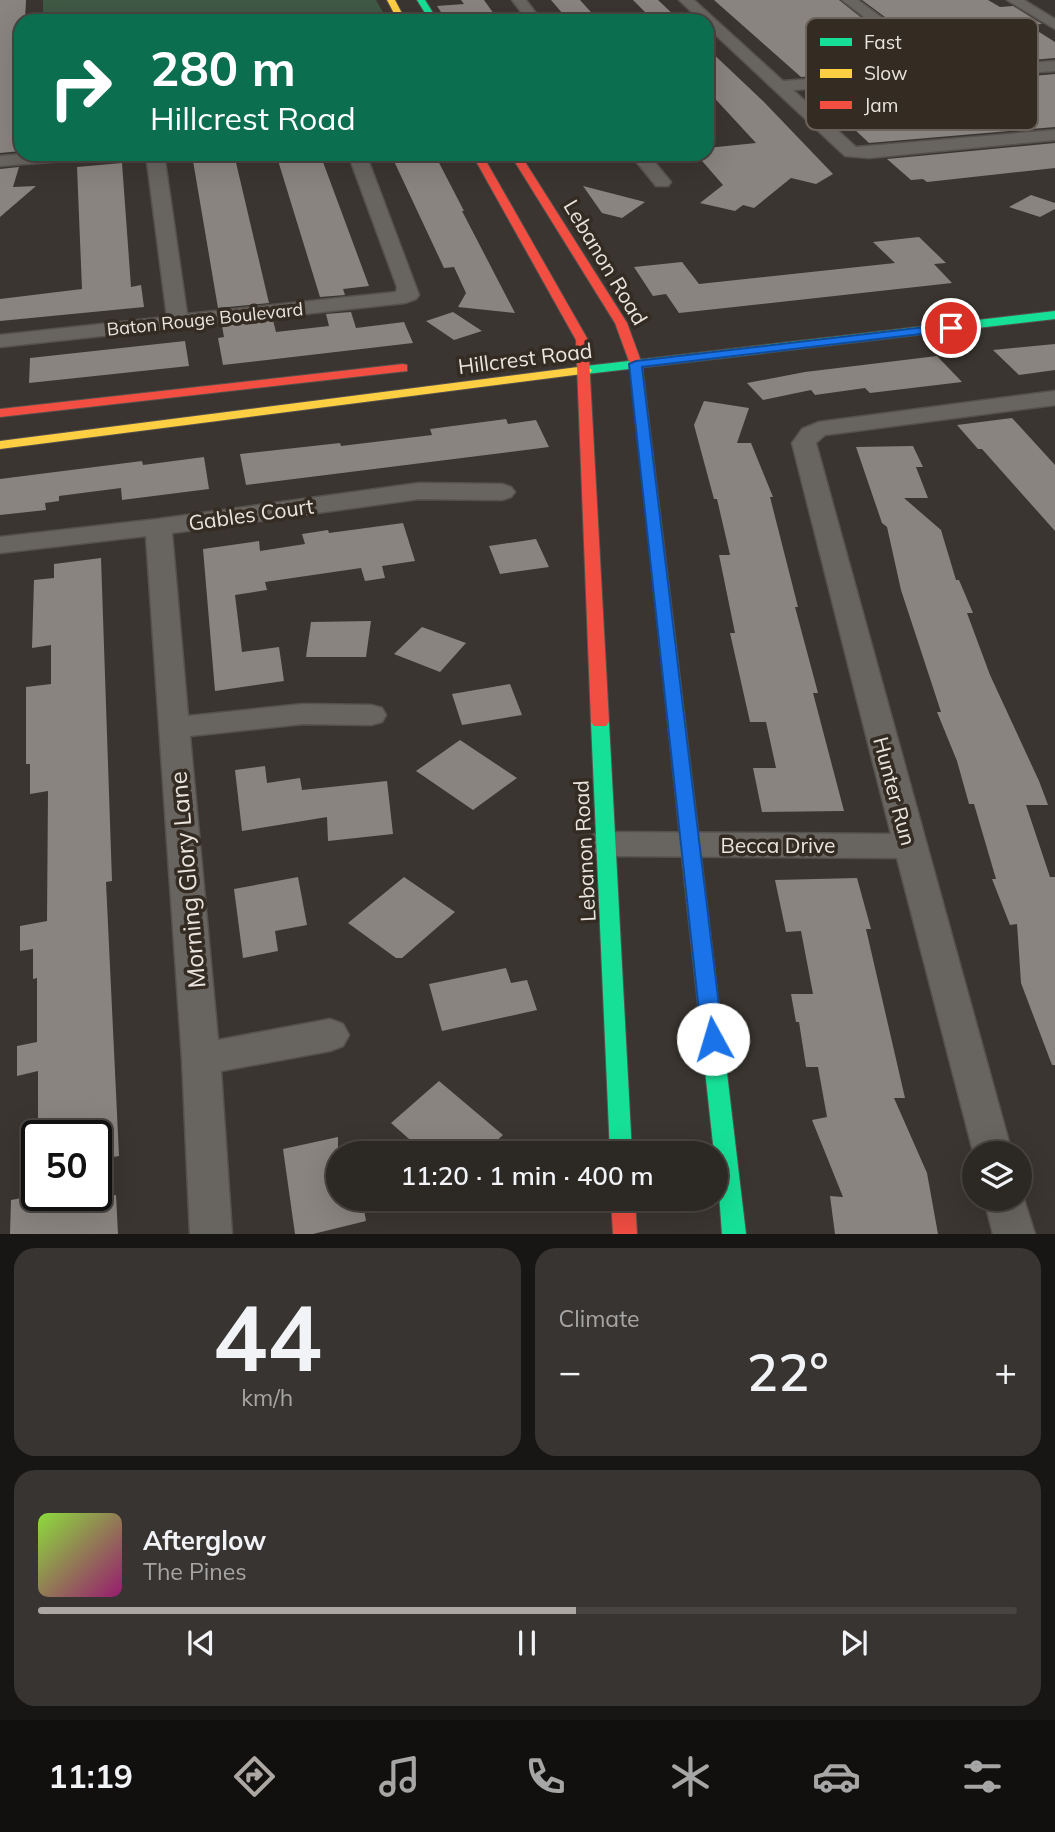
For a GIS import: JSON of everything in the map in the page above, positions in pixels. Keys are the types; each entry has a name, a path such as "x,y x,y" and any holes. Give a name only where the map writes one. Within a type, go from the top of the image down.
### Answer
{"main road":[{"name":"Lebanon Road","path":"481,161 581,337 595,346 582,372 620,1141"},
{"name":"Lebanon Road","path":"519,161 621,323 636,364 734,1234"},
{"path":"1010,305 1025,319"},
{"name":"Hillcrest Road","path":"0,445 636,364 1055,315"},
{"name":"Hillcrest Road","path":"565,350 648,341"},
{"path":"0,413 419,366"},
{"path":"624,1211 625,1234"}],"street":[{"path":"519,0 530,14"},
{"path":"686,0 701,14"},
{"path":"849,0 873,18"},
{"path":"1014,0 1055,25"},
{"path":"714,26 806,111"},
{"path":"780,86 806,84"},
{"path":"827,130 850,152 869,153 1055,135"},
{"path":"156,161 178,323"},
{"name":"Baton Rouge Boulevard","path":"0,341 389,300 409,295 406,294 407,287 360,161"},
{"path":"645,161 662,182"},
{"path":"1046,399 1055,419"},
{"name":"Hunter Run","path":"989,1141 804,443 813,431 1046,399"},
{"name":"Gables Court","path":"0,545 158,527 419,491 502,492"},
{"name":"Morning Glory Lane","path":"158,527 201,1059 211,1234"},
{"path":"174,728 303,714 371,715"},
{"name":"Becca Drive","path":"605,844 909,846"},
{"path":"201,1059 330,1035"},
{"path":"1008,1211 1014,1234"}],"green space":[{"path":"43,0 376,0 384,14 43,14"}],"building":[{"path":"0,0 26,0 25,14 14,14 14,152 0,153"},
{"path":"461,0 484,0 494,14 442,14 437,6 464,4"},
{"path":"551,0 580,0 593,14 563,14"},
{"path":"633,0 658,0 673,14 647,14"},
{"path":"714,0 839,0 862,18 806,18 806,77 801,77"},
{"path":"862,0 988,0 1000,7 1013,6 1032,18 886,18"},
{"path":"1038,31 1055,42 1055,58 1038,59"},
{"path":"714,55 833,174 816,184 791,178 754,208 743,205 735,211 700,203 723,185 702,161 714,161 714,147 756,143 714,98"},
{"path":"1055,74 1055,127 1038,128 1038,76"},
{"path":"855,130 1020,130 869,143"},
{"path":"1055,143 1055,168 927,182 923,179 911,180 887,159"},
{"path":"193,161 236,161 269,303 218,308"},
{"path":"278,161 323,161 369,286 343,289 345,295 320,297"},
{"path":"394,161 438,161 515,313 458,307 466,293 454,267 444,268"},
{"path":"122,163 131,287 141,285 144,307 0,321 0,299 82,289 77,167"},
{"path":"19,167 13,187 36,186 0,217 0,169"},
{"path":"583,186 645,202 622,218 602,213"},
{"path":"1031,195 1055,203 1055,209 1040,217 1009,207"},
{"path":"919,237 946,263 934,264 952,283 679,313 666,294 653,296 634,267 682,262 699,284 895,263 873,242"},
{"path":"351,312 356,328 404,322 413,343 223,365 218,338 224,337 222,326 273,320 276,332 329,326 326,314"},
{"path":"453,312 482,331 454,340 426,321"},
{"path":"185,341 189,366 29,383 30,358"},
{"path":"1055,344 1055,370 1019,375 993,350"},
{"path":"937,356 962,382 870,393 865,388 815,395 811,390 763,400 747,383 805,372"},
{"path":"704,401 749,408 737,443 751,443 773,497 770,497 798,607 795,607 818,693 813,693 844,811 762,812 753,768 776,768 766,722 750,722 730,633 735,633 719,555 730,555 717,499 714,499 694,425"},
{"path":"1012,418 1055,465 1055,531 957,425"},
{"path":"506,419 508,424 536,420 549,447 246,485 240,454 432,435 430,429"},
{"path":"913,446 923,467 916,467 928,498 904,498 941,530 956,580 959,580 973,613 967,613 990,675 1048,805 1026,805 1050,877 1055,877 1055,1065 1052,1065 1021,983 1017,924 1010,925 992,879 996,879 974,804 969,804 957,761 937,712 941,712 901,590 887,527 882,523 856,447"},
{"path":"204,457 209,489 122,500 121,488 59,496 59,501 45,503 46,510 0,515 0,479 142,461 143,465"},
{"path":"403,523 415,561 382,566 385,578 365,581 361,568 265,582 267,590 235,595 242,652 279,647 284,681 215,691 203,549 259,541 260,551 305,544 302,534"},
{"path":"536,539 549,567 500,574 489,546"},
{"path":"101,558 112,881 106,882 119,1156 112,1157 112,1120 38,1120 38,1071 17,1076 17,1046 37,1042 37,978 33,979 33,949 20,951 20,926 47,921 48,791 30,794 30,764 26,764 26,687 51,684 51,645 32,648 34,580 54,578 54,564"},
{"path":"371,621 366,657 306,657 311,622"},
{"path":"422,627 466,643 440,672 394,654"},
{"path":"510,684 522,715 462,725 452,694"},
{"path":"460,740 517,778 473,810 416,771"},
{"path":"265,766 267,783 300,778 302,790 387,781 393,834 328,841 327,817 242,831 235,770"},
{"path":"298,877 307,925 275,931 278,951 243,958 234,889"},
{"path":"404,877 455,912 402,958 396,958 348,923"},
{"path":"857,878 871,929 866,929 905,1098 894,1098 927,1173 938,1234 835,1234 830,1196 843,1197 812,1120 827,1117 818,1067 806,1067 799,1022 796,1022 791,994 813,994 801,931 786,932 775,880"},
{"path":"506,968 511,983 527,980 537,1010 442,1031 429,984"},
{"path":"439,1081 503,1135 496,1141 411,1141 391,1123"},
{"path":"338,1137 338,1141 326,1141 326,1211 364,1211 366,1221 313,1234 295,1234 283,1149"},
{"path":"116,1195 118,1234 10,1234 11,1200 21,1198 21,1211 112,1211 112,1196"}],"traffic: fast":[{"path":"421,0 430,14"},
{"path":"586,370 1055,315"},
{"path":"600,722 620,1141"},
{"path":"695,887 734,1234"}],"traffic: slow":[{"path":"391,0 398,14"},
{"path":"0,445 586,370"},
{"path":"664,611 695,887"}],"traffic: jam":[{"path":"481,161 582,340 600,722"},
{"path":"519,161 621,323 636,364 664,611"},
{"path":"0,413 403,368"},
{"path":"624,1211 625,1234"}],"route":[{"path":"713,1039 636,364 951,328"}]}
